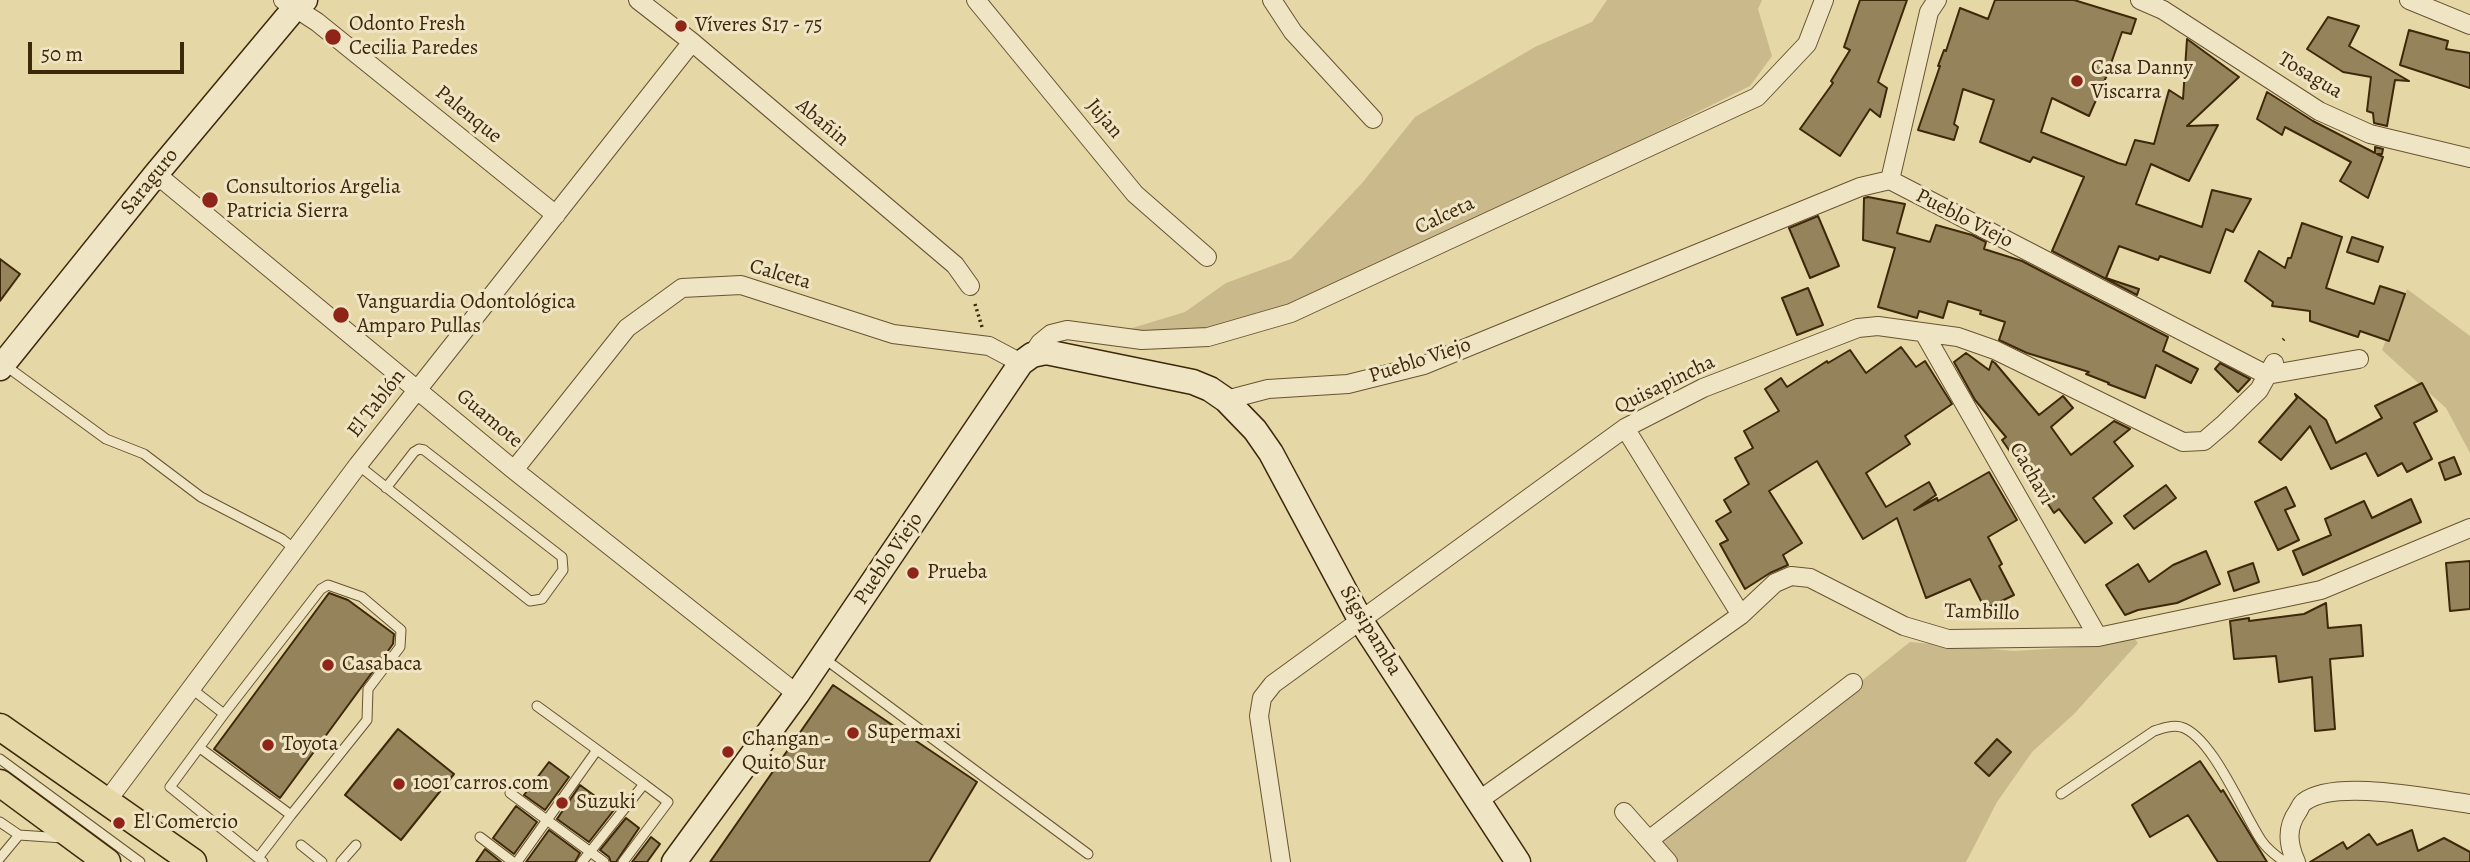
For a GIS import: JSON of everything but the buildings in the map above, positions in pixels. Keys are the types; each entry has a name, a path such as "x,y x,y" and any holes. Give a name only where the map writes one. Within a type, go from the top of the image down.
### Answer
{"main road":[{"path":"0,727 103,805 193,862"},
{"path":"0,783 107,862"}],"street":[{"name":"Abañin","path":"638,0 692,42 955,265 970,286"},
{"name":"Jujan","path":"975,0 1135,194 1207,257"},
{"path":"1272,0 1293,32 1373,119"},
{"name":"Calceta","path":"514,470 627,328 682,288 741,285 893,334 987,345 1027,359 1051,334 1066,330 1142,340 1208,337 1291,313 1757,97 1807,44 1824,0"},
{"path":"1890,180 1929,12 1937,0"},
{"name":"Tosagua","path":"2140,0 2163,10 2319,111 2370,134 2470,158"},
{"path":"2409,0 2470,25"},
{"name":"Saraguro","path":"2,366 294,3"},
{"name":"Palenque","path":"294,3 556,215"},
{"name":"El Tablón","path":"103,805 358,465 692,42"},
{"name":"Guamote","path":"156,174 514,470 797,694"},
{"name":"Pueblo Viejo","path":"1226,400 1268,389 1348,384 1424,365 1860,187 1890,180 2270,369"},
{"name":"Quisapincha","path":"1281,862 1259,716 1262,698 1273,684 1625,428 1703,388 1857,328 1878,326 1958,337 1995,350 2183,442 2204,441 2259,390 2270,369"},
{"name":"Cachavi","path":"1924,333 2098,636"},
{"path":"1027,359 1046,352 1193,382 1226,400"},
{"name":"Pueblo Viejo","path":"674,862 797,694 1027,359"},
{"path":"2270,369 2360,359"},
{"name":"Sigsipamba","path":"1226,400 1255,430 1271,453 1361,621 1518,862"},
{"path":"1625,428 1741,615"},
{"name":"Tambillo","path":"1478,801 1741,615 1775,583 1791,576 1810,578 1904,626 1948,639 2098,636 2321,590 2470,528"},
{"path":"1649,840 1853,683"},
{"path":"2296,862 2289,845 2291,820 2304,802 2331,791 2360,790 2470,804"},
{"path":"1624,811 1668,862"}],"lane":[{"path":"2,366 106,439 144,454 201,497 282,539 295,550"},
{"path":"358,465 386,488 530,601 542,600 564,570 562,557 424,450 414,452 386,488"},
{"path":"328,585 362,597 401,631 400,647 368,689 367,720 291,814 261,860 170,787 224,714 321,589 328,585"},
{"path":"822,657 1088,854"},
{"path":"192,688 224,714"},
{"path":"537,706 668,802 623,862"},
{"path":"2061,794 2154,731 2179,726 2193,733 2220,767 2262,843 2285,862"},
{"path":"200,748 291,814"},
{"path":"480,837 515,862 548,821 597,750"},
{"path":"0,759 140,862"},
{"path":"582,862 644,784"},
{"path":"510,793 604,862"},
{"path":"103,805 130,831"},
{"path":"0,821 19,835 78,840"},
{"path":"0,858 19,835"},
{"path":"301,845 322,862"},
{"path":"341,862 356,845"}],"path":[{"path":"970,286 987,345"}],"shaded area":[{"path":"1607,0 1762,0 1758,9 1772,56 1750,86 1330,295 1212,334 1137,339 1129,329 1185,312 1226,283 1291,259 1363,182 1415,117 1535,47 1592,22"},
{"path":"2407,289 2470,336 2470,453 2446,408 2382,350"},
{"path":"2133,637 2138,643 2074,714 2032,752 1997,802 1966,862 1679,862 1661,842 1910,642 2014,651 2080,647"}],"place":[{"name":"Víveres S17 - 75","path":"681,26"},
{"name":"Odonto Fresh Cecilia Paredes","path":"333,37"},
{"name":"Casa Danny Viscarra","path":"2077,81"},
{"name":"Consultorios Argelia Patricia Sierra","path":"210,200"},
{"name":"Vanguardia Odontológica Amparo Pullas","path":"341,315"},
{"name":"Prueba","path":"913,573"},
{"name":"Casabaca","path":"328,665"},
{"name":"Supermaxi","path":"853,733"},
{"name":"Toyota","path":"268,745"},
{"name":"Changan - Quito Sur","path":"728,752"},
{"name":"1001 carros.com","path":"399,784"},
{"name":"Suzuki","path":"562,803"},
{"name":"El Comercio","path":"119,823"}]}
